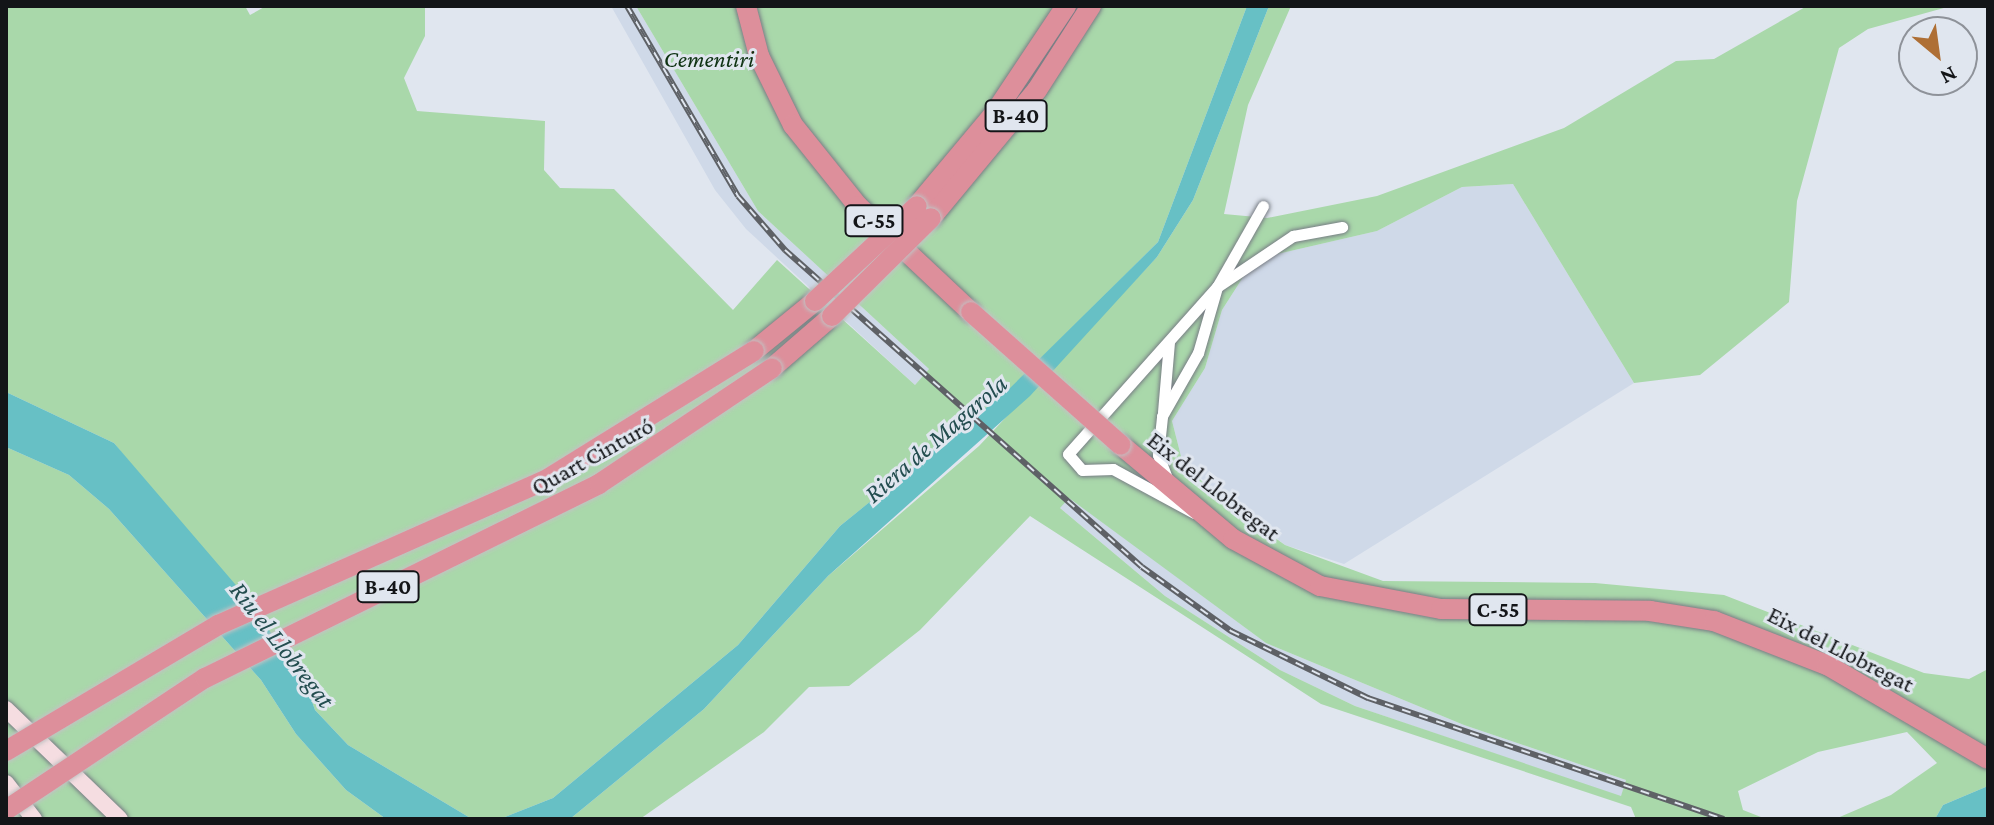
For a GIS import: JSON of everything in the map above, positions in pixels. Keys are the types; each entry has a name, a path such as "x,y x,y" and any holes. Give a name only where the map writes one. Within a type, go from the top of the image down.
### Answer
{"highway":[{"name":"Eix del Llobregat","path":"746,6 781,104 858,206 971,312 1121,445 1147,460 1166,495 1206,518 1276,567 1368,601 1702,618 1763,636 1869,687 1988,759"},
{"name":"Eix del Llobregat","path":"754,6 774,71 818,156"},
{"name":"Quart Cinturó","path":"6,751 218,625 561,471 754,351 924,212 1066,6"},
{"name":"Quart Cinturó","path":"6,810 205,678 599,484 772,368 832,316 1037,90 1091,6"}],"street":[{"path":"1166,495 1113,469 1082,470 1068,454 1217,287 1263,206"},
{"path":"1147,460 1162,416 1198,353 1217,287 1293,236 1342,227"},
{"path":"1162,416 1169,342"},
{"path":"6,709 120,819"},
{"path":"6,783 34,819"}],"shaded area":[{"path":"611,6 636,6 758,211 929,369 915,385 746,229 715,190"},
{"path":"1513,184 1634,383 1344,564 1285,545 1183,464 1172,421 1205,368 1222,310 1247,271 1273,255 1377,231 1462,187"},
{"path":"1069,497 1266,643 1464,725 1626,780 1621,797 1355,706 1280,670 1165,596 1059,507"}],"green space":[{"name":"Cementiri","path":"6,6 245,6 250,15 266,6 425,7 425,36 404,78 417,111 545,121 544,170 560,188 614,189 733,310 777,260 915,385 929,369 758,211 636,6 1247,6 1158,242 1008,391 840,526 738,645 553,798 500,819 472,819 348,745 315,710 304,679 114,443 6,392"},
{"path":"1269,6 1291,6 1248,105 1224,214 1267,218 1377,196 1564,128 1676,61 1714,59 1807,6 1951,6 1915,16 1898,16 1898,21 1868,29 1839,48 1797,201 1789,302 1700,375 1634,383 1513,184 1462,187 1377,231 1273,255 1247,271 1222,310 1205,368 1172,421 1183,464 1224,501 1285,545 1383,581 1595,583 1724,595 1924,673 1969,679 1988,669 1988,786 1943,805 1935,819 1835,819 1891,795 1937,763 1907,732 1818,752 1738,791 1743,810 1766,819 1636,819 1631,807 1321,704 1030,516 920,630 849,686 809,687 764,732 640,819 570,819 704,709 828,576 979,446 1157,257 1193,200","holes":["1069,498 1266,643 1464,725 1626,780 1621,796 1355,706 1280,670 1165,596 1060,508"]},
{"path":"6,447 69,475 109,509 261,680 296,734 346,790 386,819 6,819"}],"water":[{"path":"1247,6 1269,6 1193,200 1157,257 1030,396 828,576 704,709 570,819 500,819 553,798 738,645 840,526 1007,391 1158,242"},
{"path":"6,392 114,443 241,591 304,679 315,710 348,745 472,819 386,819 346,790 296,734 261,680 109,509 69,475 6,447"},
{"path":"1988,786 1988,819 1935,819 1943,805"}],"railway":[{"path":"627,6 738,196 785,250 1142,567 1231,631 1368,698 1724,819"}],"water label":[{"name":"Riera de Magarola","path":"936,439"},
{"name":"Riu el Llobregat","path":"282,645"}]}
